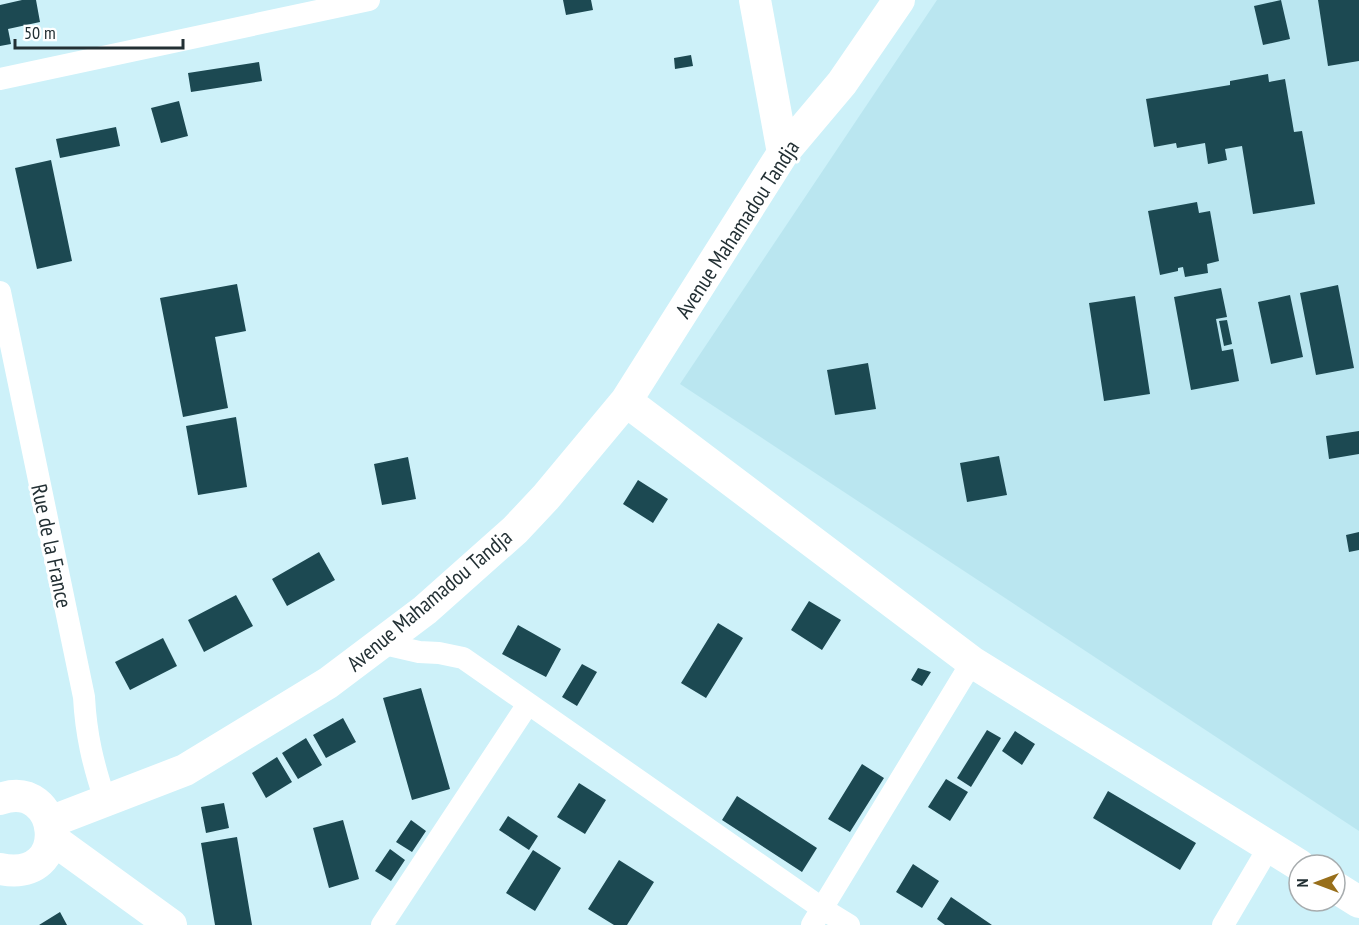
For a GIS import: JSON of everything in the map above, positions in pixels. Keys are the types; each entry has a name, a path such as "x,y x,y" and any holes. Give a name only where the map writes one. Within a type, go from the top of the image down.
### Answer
{"main road":[{"path":"755,0 783,153"},
{"name":"Avenue Mahamadou Tandja","path":"51,830 105,800 185,770 328,683 425,610 515,530 546,497 626,401 783,153 842,83 899,0"},
{"path":"626,401 972,662 1287,858"},
{"path":"0,799 14,796 36,803 45,812 51,830 48,851 39,862 27,869 14,871 0,869"},
{"path":"51,830 171,925"}],"street":[{"path":"0,79 369,0"},
{"name":"Rue de la France","path":"0,292 6,349 84,697 92,758 105,800"},
{"path":"380,643 419,652 463,658 817,917 849,925"},
{"path":"817,917 972,662"},
{"path":"382,925 528,704"},
{"path":"1223,925 1269,847"}],"shaded area":[{"path":"937,0 1359,0 1359,831 680,384"}],"building":[{"path":"22,0 36,0 40,22 8,29 11,44 0,46 0,5"},
{"path":"563,0 591,0 593,10 566,15"},
{"path":"1281,0 1290,39 1263,45 1254,6"},
{"path":"1318,0 1359,0 1359,61 1328,66"},
{"path":"691,55 693,66 675,69 674,58"},
{"path":"259,62 262,81 191,92 188,73"},
{"path":"1268,74 1269,82 1285,79 1294,132 1302,131 1315,204 1253,214 1242,146 1225,149 1227,160 1208,164 1205,143 1177,148 1176,143 1154,147 1146,99 1230,85 1230,81"},
{"path":"179,101 188,136 161,143 151,108"},
{"path":"116,127 120,146 60,158 56,139"},
{"path":"51,160 72,261 37,269 15,168"},
{"path":"1197,202 1199,213 1210,211 1219,261 1207,264 1208,273 1185,277 1183,267 1178,268 1178,271 1160,275 1148,211"},
{"path":"237,284 246,331 215,337 228,408 183,417 160,298"},
{"path":"1338,285 1354,368 1316,375 1300,293"},
{"path":"1221,288 1227,317 1216,319 1222,351 1233,349 1239,381 1191,390 1174,297"},
{"path":"1290,295 1303,357 1271,364 1258,302"},
{"path":"1135,296 1150,394 1104,401 1089,303"},
{"path":"1227,320 1232,344 1224,346 1219,321"},
{"path":"868,363 876,409 835,415 827,370"},
{"path":"236,417 247,487 198,495 186,426"},
{"path":"1359,431 1359,454 1329,459 1326,436"},
{"path":"999,456 1007,495 967,502 960,463"},
{"path":"408,457 416,499 382,505 374,464"},
{"path":"638,480 668,499 653,523 623,504"},
{"path":"1359,532 1359,550 1349,552 1346,535"},
{"path":"319,552 335,580 287,606 272,579"},
{"path":"236,595 253,626 204,652 188,620"},
{"path":"809,601 841,620 822,650 791,630"},
{"path":"718,623 743,638 706,698 681,683"},
{"path":"518,625 561,649 546,677 502,654"},
{"path":"163,638 177,666 130,690 115,662"},
{"path":"582,664 597,672 577,706 562,697"},
{"path":"918,668 931,672 922,686 911,680"},
{"path":"421,688 450,789 412,800 383,698"},
{"path":"343,718 356,742 326,758 313,735"},
{"path":"987,730 1001,738 971,787 957,778"},
{"path":"1015,731 1035,744 1022,765 1002,751"},
{"path":"306,738 322,765 298,779 282,753"},
{"path":"277,757 292,782 266,798 252,773"},
{"path":"862,764 884,778 850,832 828,819"},
{"path":"946,779 968,792 950,821 928,807"},
{"path":"579,783 606,800 585,834 557,817"},
{"path":"1108,791 1196,843 1180,870 1093,818"},
{"path":"737,796 817,848 802,872 722,820"},
{"path":"224,803 229,828 206,833 201,807"},
{"path":"508,816 538,836 529,850 499,830"},
{"path":"343,820 359,879 329,888 313,828"},
{"path":"411,820 426,831 412,852 396,842"},
{"path":"237,837 252,925 215,925 201,843"},
{"path":"390,849 405,860 391,881 375,871"},
{"path":"533,850 561,868 535,911 506,893"},
{"path":"619,860 654,882 627,925 614,925 588,909"},
{"path":"913,864 939,881 922,908 896,892"},
{"path":"951,897 992,925 945,925 937,919"},
{"path":"60,912 67,925 39,925"}]}
